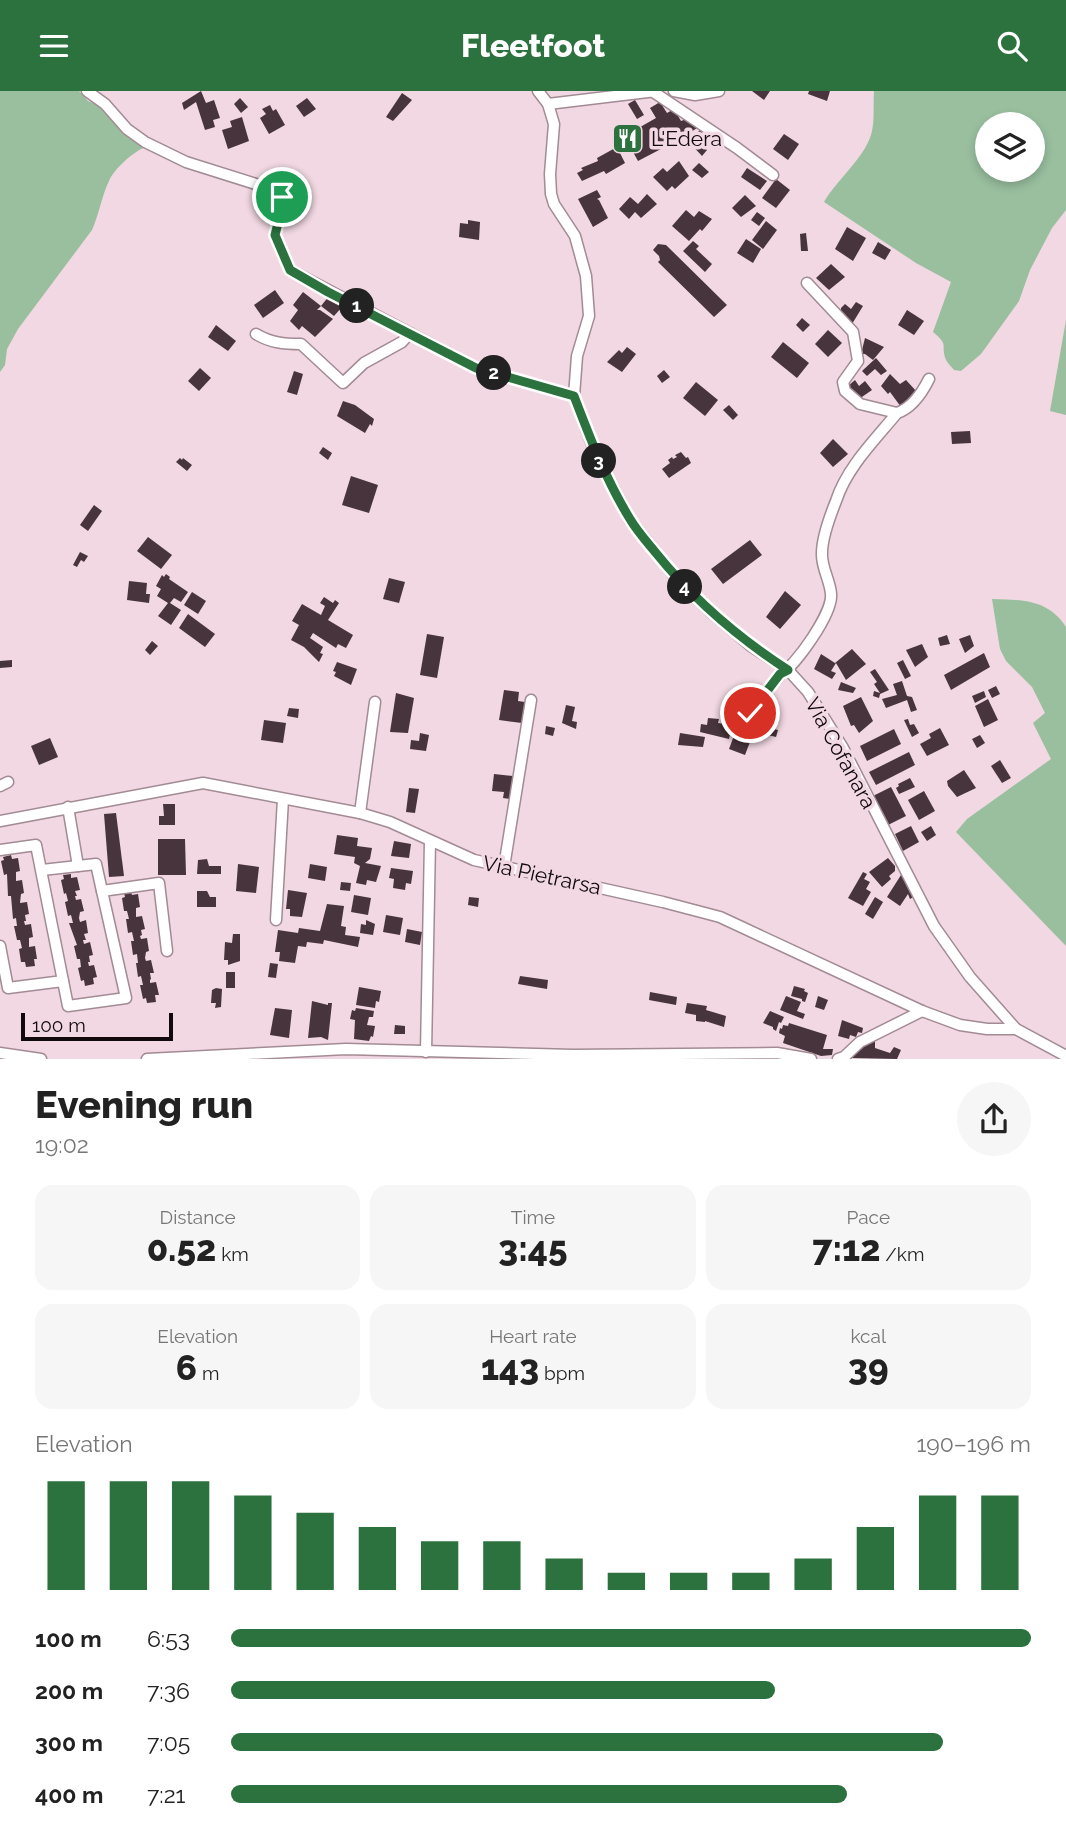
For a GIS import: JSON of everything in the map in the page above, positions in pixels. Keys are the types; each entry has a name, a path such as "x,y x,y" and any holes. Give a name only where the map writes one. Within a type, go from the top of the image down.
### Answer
{"street":[{"path":"87,91 105,104 127,128 145,142 186,163 278,191 282,197 282,207 275,235 290,270 476,368 574,396"},
{"name":"Via Cofanara","path":"538,91 548,104 554,124 551,194 582,254 589,316 577,356 574,396 596,455 630,520 677,579 751,646 788,670 808,692 830,725 934,926 970,977 1016,1029"},
{"path":"548,104 654,91 773,175"},
{"path":"674,91 695,95 719,91"},
{"path":"807,283 853,332 858,361 843,382 845,391 860,404 897,413"},
{"path":"256,334 282,344 301,344 343,383 364,363 402,342 410,333"},
{"path":"740,724 780,674 788,670 823,620 831,603 821,550 836,500 851,470 897,413 904,410 921,393 929,379"},
{"path":"504,867 531,701"},
{"path":"360,813 375,702"},
{"name":"Via Pietrarsa","path":"0,821 203,783 360,813 390,822 474,860 720,917 922,1011 960,1025 987,1030 1016,1029 1066,1056"},
{"path":"276,920 283,799"},
{"path":"68,807 78,866"},
{"path":"426,1052 430,841"},
{"path":"0,850 36,845 68,1006 126,998 96,864 42,870"},
{"path":"102,891 159,883 167,951"},
{"path":"0,946 8,988 63,981"},
{"path":"838,1059 860,1042 922,1011"},
{"path":"147,1059 346,1049 573,1055 776,1053 811,1059"},
{"path":"0,1053 41,1059"}],"green space":[{"path":"0,91 79,91 88,101 98,105 121,129 146,147 130,156 112,176 92,230 18,329 7,349 5,365 0,372"},
{"path":"874,91 1066,91 1066,210 1052,228 1030,270 1019,301 981,354 961,371 954,370 948,363 943,343 933,332 951,282 916,263 824,202 867,144 873,125"},
{"path":"1066,320 1066,415 1050,411"},
{"path":"992,599 1024,601 1043,606 1066,627 1066,946 956,832 967,819 1051,759 1033,723 1045,713 1032,687 1006,661 1000,649"}],"building":[{"path":"201,91 206,103 214,100 220,118 213,120 215,127 205,130 196,102 184,110 182,103"},
{"path":"752,91 770,91 764,100"},
{"path":"809,91 830,91 827,101 808,94"},
{"path":"402,93 412,100 393,121 386,117"},
{"path":"240,98 248,107 241,113 234,104"},
{"path":"307,98 316,109 304,117 296,106"},
{"path":"635,100 644,115 637,119 628,104"},
{"path":"660,102 667,113 674,109 681,121 689,118 700,126 638,161 627,141 631,139 628,134 656,118 650,108"},
{"path":"270,105 273,111 276,109 285,125 269,134 260,118 266,114 262,109"},
{"path":"242,117 249,141 228,149 222,130 232,127 230,121"},
{"path":"700,130 703,134 698,139 707,150 702,156 688,141"},
{"path":"784,134 799,144 788,160 773,149"},
{"path":"617,147 625,163 606,174 604,171 582,181 577,173 583,170 581,168 598,161 597,158"},
{"path":"679,161 689,176 675,189 672,186 667,191 653,177 663,168 667,172"},
{"path":"699,163 709,172 702,178 692,170"},
{"path":"747,168 767,181 760,190 741,177"},
{"path":"776,179 790,190 776,208 762,198"},
{"path":"597,190 601,197 597,199 608,218 593,227 578,199"},
{"path":"647,194 657,204 641,218 635,212 629,219 619,209 630,197 638,204"},
{"path":"745,195 756,206 741,217 732,208"},
{"path":"686,210 694,217 699,211 712,219 689,241 672,226"},
{"path":"757,212 765,218 759,226 751,220"},
{"path":"468,220 480,222 479,240 459,237 460,223 468,224"},
{"path":"766,221 777,230 763,249 752,240"},
{"path":"847,227 866,238 853,261 835,249"},
{"path":"806,233 808,251 801,251 800,234"},
{"path":"746,239 761,249 753,263 737,253"},
{"path":"693,241 699,246 696,249 712,264 705,272 683,251"},
{"path":"878,242 891,250 885,260 872,253"},
{"path":"658,244 666,245 727,305 714,317 658,262 659,256 653,250"},
{"path":"831,264 845,277 829,290 816,278"},
{"path":"275,290 284,303 263,318 254,305"},
{"path":"303,292 321,306 317,310 333,319 315,337 302,326 299,330 290,321 298,310 293,305"},
{"path":"329,296 342,307 334,316 321,306"},
{"path":"856,302 863,306 852,324 841,314 841,308 845,304 851,309"},
{"path":"907,310 924,321 914,335 898,325"},
{"path":"802,318 810,325 803,332 796,325"},
{"path":"216,325 236,341 228,351 208,337"},
{"path":"828,330 842,343 828,357 815,344"},
{"path":"865,338 884,347 873,360 861,354"},
{"path":"783,342 809,363 797,378 771,357"},
{"path":"627,347 636,354 622,372 607,362 619,350 622,353"},
{"path":"876,358 887,371 881,375 875,369 867,376 862,371"},
{"path":"200,368 211,378 199,391 188,381"},
{"path":"664,370 670,377 662,383 657,376"},
{"path":"294,371 303,374 297,395 287,392"},
{"path":"890,374 900,384 906,380 917,392 901,407 890,392 888,394 881,386"},
{"path":"855,380 859,386 865,381 872,390 859,399 848,386"},
{"path":"696,382 718,400 705,416 683,398"},
{"path":"343,401 355,405 374,419 372,426 370,424 365,433 337,416"},
{"path":"729,405 738,415 733,420 723,410"},
{"path":"970,431 971,443 952,444 951,432"},
{"path":"833,439 848,454 833,467 820,453"},
{"path":"323,447 332,453 328,460 319,453"},
{"path":"681,452 691,463 669,478 662,469 670,463 668,460 677,457 675,455"},
{"path":"180,458 192,465 187,471 176,462"},
{"path":"351,476 378,485 369,513 342,505"},
{"path":"94,505 102,511 88,531 80,525"},
{"path":"148,537 172,555 161,569 137,551"},
{"path":"750,540 762,555 723,584 711,569"},
{"path":"80,552 88,556 84,562 81,560 77,567 73,565"},
{"path":"166,574 188,592 181,602 174,598 170,603 181,610 171,625 158,616 168,603 157,596 161,589 156,586 162,575 164,577"},
{"path":"389,578 405,582 399,603 383,599"},
{"path":"129,581 147,583 149,603 127,600"},
{"path":"785,591 801,605 780,629 766,617"},
{"path":"192,592 206,601 198,614 184,605"},
{"path":"324,597 333,603 335,600 339,603 328,620 353,635 346,648 338,644 336,648 313,633 310,638 323,647 319,662 304,647 291,640 299,625 292,621 302,604 321,615 325,606 320,603"},
{"path":"188,614 215,634 205,647 179,628"},
{"path":"427,634 444,637 437,678 420,675"},
{"path":"947,635 950,644 940,646 938,638"},
{"path":"970,635 974,646 965,653 959,639"},
{"path":"152,641 158,646 150,655 145,650"},
{"path":"922,644 928,657 915,667 906,650"},
{"path":"852,649 866,664 846,680 836,663 831,671 836,673 832,679 814,669 821,654 835,663"},
{"path":"984,653 990,667 951,690 944,675"},
{"path":"12,660 12,667 0,668 0,661"},
{"path":"903,660 911,676 905,679 897,663"},
{"path":"337,662 357,669 351,685 334,676"},
{"path":"875,669 889,690 880,694 879,698 873,696 874,691 880,693 870,672"},
{"path":"902,681 907,696 912,697 917,710 911,712 907,700 886,708 882,699 897,695 893,684"},
{"path":"841,682 856,688 853,693 838,690"},
{"path":"996,686 1000,694 992,698 988,690"},
{"path":"504,690 519,692 518,701 525,702 525,717 523,716 522,723 499,720"},
{"path":"984,691 986,697 975,703 972,696"},
{"path":"396,693 414,698 408,733 390,732"},
{"path":"861,697 873,721 859,733 854,725 851,726 843,706"},
{"path":"988,699 998,720 984,727 975,706"},
{"path":"566,705 575,707 572,721 577,722 576,729 562,723"},
{"path":"289,708 299,709 298,718 287,716"},
{"path":"708,718 719,719 718,723 732,725 729,739 700,732 701,724 707,725"},
{"path":"908,719 910,725 914,724 919,733 912,737 904,720"},
{"path":"264,720 286,723 283,743 261,740"},
{"path":"748,723 756,726 745,755 729,749 735,733 742,737"},
{"path":"546,726 555,728 553,736 545,734"},
{"path":"766,727 778,730 776,737 764,734"},
{"path":"940,728 949,745 927,756 920,744 931,738 929,734"},
{"path":"894,729 901,744 867,761 860,746"},
{"path":"420,733 429,735 426,751 410,749 411,740 419,741"},
{"path":"680,733 705,737 703,747 678,745"},
{"path":"980,735 985,743 977,748 972,739"},
{"path":"50,738 58,757 39,765 31,746"},
{"path":"909,752 915,765 876,785 869,772"},
{"path":"1000,760 1011,778 1002,783 991,766"},
{"path":"964,770 976,788 957,797 947,781"},
{"path":"494,774 513,776 510,799 503,798 504,792 492,791"},
{"path":"910,778 915,787 899,794 896,788 898,784"},
{"path":"891,787 906,816 888,825 873,796"},
{"path":"409,788 419,789 415,813 406,812"},
{"path":"924,791 935,811 919,820 908,800"},
{"path":"163,804 175,804 175,825 159,825 159,816 164,816"},
{"path":"116,813 124,876 109,877 104,814"},
{"path":"911,826 919,842 903,851 895,834"},
{"path":"931,826 936,835 927,841 921,832"},
{"path":"337,835 358,838 357,846 372,848 370,859 365,863 381,866 376,882 367,880 366,885 356,883 360,866 354,863 355,857 334,854"},
{"path":"158,839 185,839 186,875 158,875"},
{"path":"394,841 411,844 409,858 391,856"},
{"path":"11,855 12,859 18,858 20,871 16,872 16,881 22,880 24,893 21,894 20,903 27,902 29,914 25,915 24,921 25,925 31,924 33,937 29,938 29,947 35,946 35,966 26,967 25,962 21,962 19,949 22,948 20,940 17,940 14,926 17,926 16,918 13,919 7,874 4,875 1,861 4,860 3,857"},
{"path":"888,858 895,866 895,871 882,887 869,872"},
{"path":"207,859 209,866 221,866 221,874 197,874 198,860"},
{"path":"238,864 259,867 256,893 236,891"},
{"path":"310,864 327,867 325,881 308,878"},
{"path":"391,868 413,871 411,884 406,883 405,890 393,888 394,879 389,878"},
{"path":"863,872 867,874 864,879 870,882 866,889 871,892 863,906 848,898"},
{"path":"71,874 71,878 77,877 80,890 75,891 75,896 76,900 81,899 84,911 80,912 79,918 80,922 86,920 88,933 84,934 86,940 83,940 84,944 90,942 93,955 89,956 88,962 89,966 94,965 97,977 93,978 94,984 85,986 78,968 81,967 80,959 77,959 74,946 77,945 69,923 73,923 71,915 68,916 65,902 68,901 61,880 64,879 63,875"},
{"path":"901,875 915,896 910,899 908,894 900,906 887,897"},
{"path":"341,882 351,883 350,891 340,890"},
{"path":"288,890 307,893 302,917 290,916 290,909 286,909"},
{"path":"197,891 207,891 210,897 216,897 216,907 197,907"},
{"path":"131,892 132,895 138,894 140,907 136,908 136,917 142,916 145,929 141,930 140,936 141,939 147,938 149,951 146,952 145,958 146,961 151,960 154,973 150,973 150,983 156,982 159,995 155,995 156,1002 147,1003 146,998 143,999 140,985 143,985 141,976 138,977 136,963 137,954 133,955 132,932 128,933 126,919 129,919 127,911 124,911 122,898 125,897 124,893"},
{"path":"354,895 371,898 368,915 351,912"},
{"path":"469,897 479,898 478,907 468,905"},
{"path":"875,897 883,902 873,919 865,914"},
{"path":"327,904 344,906 341,926 346,927 345,935 360,937 358,947 324,940 323,944 307,942 306,947 298,946 295,963 279,961 280,952 275,952 278,930 298,933 299,928 320,931"},
{"path":"386,915 403,918 400,935 383,932"},
{"path":"366,920 375,924 373,935 360,933 361,924 366,925"},
{"path":"407,929 422,932 420,945 405,942"},
{"path":"233,934 240,934 240,961 228,965 228,960 224,960 225,942 232,943"},
{"path":"270,963 278,964 276,978 268,977"},
{"path":"226,972 235,972 235,988 226,988"},
{"path":"520,976 548,980 547,989 518,984"},
{"path":"794,986 805,989 808,993 805,1002 791,996"},
{"path":"359,987 381,991 375,1008 356,1005"},
{"path":"222,989 221,1007 215,1008 216,1003 211,1003 212,990"},
{"path":"650,992 677,997 676,1005 649,1000"},
{"path":"786,996 801,1002 797,1011 805,1014 803,1019 780,1010"},
{"path":"818,996 828,1000 824,1010 815,1007"},
{"path":"312,1001 328,1005 332,1003 328,1040 321,1037 308,1038"},
{"path":"687,1003 707,1006 706,1010 726,1016 724,1027 696,1021 696,1015 685,1013"},
{"path":"275,1008 292,1010 289,1038 270,1035"},
{"path":"356,1008 374,1011 367,1025 375,1026 373,1037 371,1036 369,1041 354,1039 355,1020 350,1019 352,1010 355,1011"},
{"path":"770,1011 784,1017 776,1031 763,1023"},
{"path":"842,1020 863,1028 862,1033 858,1032 856,1037 850,1035 849,1039 838,1036"},
{"path":"789,1023 827,1035 823,1049 833,1049 832,1055 821,1056 783,1043 785,1036 779,1033 780,1028 782,1029 783,1025 788,1026"},
{"path":"395,1025 405,1026 405,1034 394,1034"},
{"path":"875,1037 875,1048 890,1053 894,1047 901,1050 897,1059 851,1058 852,1053 856,1054 857,1048 860,1049 862,1042"}],"place":[{"name":"L'Edera","path":"628,138"}],"route":[{"path":"282,197 275,235 290,270 476,368 574,396 596,455 630,520 677,579 711,612 751,646 788,670 780,674 750,713"}]}
